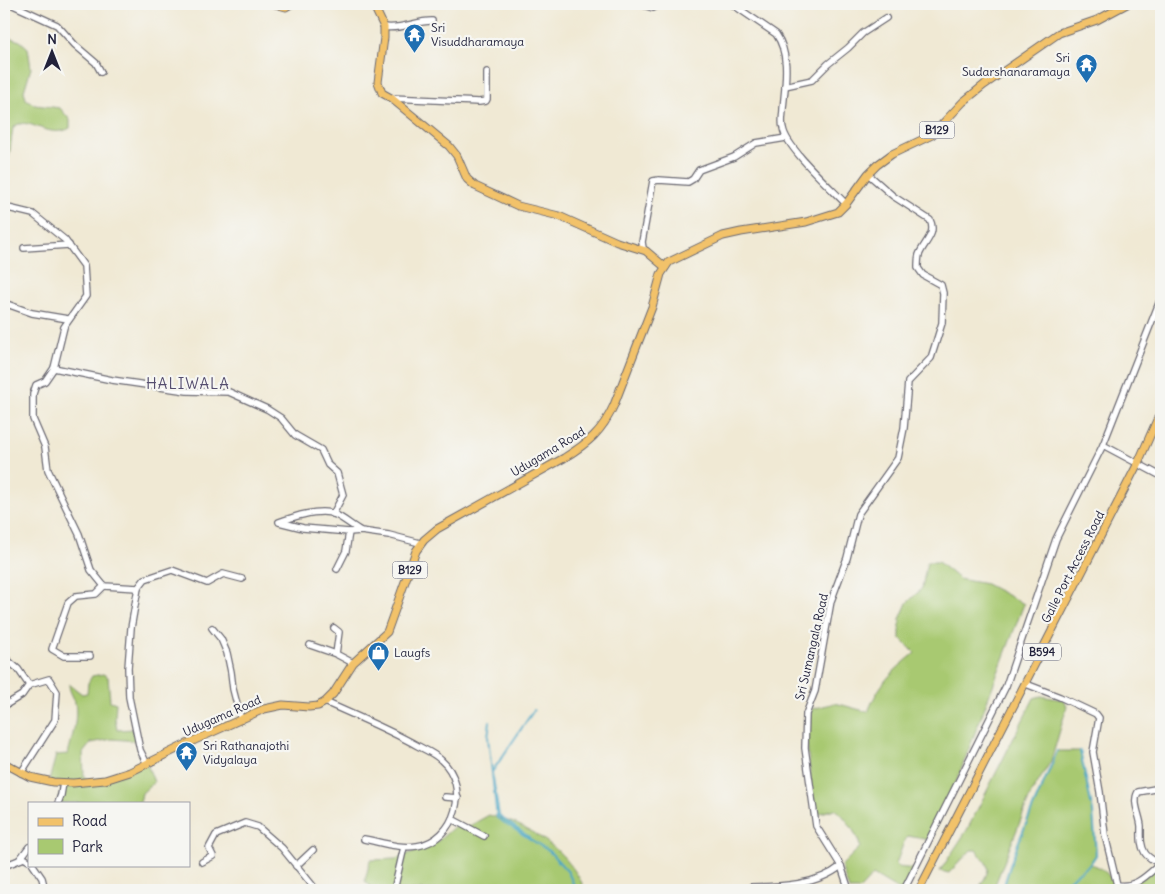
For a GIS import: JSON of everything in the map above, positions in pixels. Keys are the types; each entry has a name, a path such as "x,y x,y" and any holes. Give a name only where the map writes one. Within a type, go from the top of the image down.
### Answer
{"main road":[{"path":"275,4 289,5"},
{"path":"371,4 374,6 384,27 378,82 382,92 449,146 458,156 467,179 474,186 518,206 559,216 617,242 646,251 665,267"},
{"name":"B129","path":"665,267 678,256 723,236 813,220 838,212 877,165 892,154 932,135 963,102 1059,33 1097,20 1127,4"},
{"name":"Udugama Road","path":"420,543 437,529 577,450 594,437 614,405 652,307 665,267"},
{"name":"Galle Port Access Road","path":"919,890 1026,684 1138,462 1161,412"},
{"name":"B129","path":"325,702 333,694 353,664 387,632 420,543"},
{"name":"Udugama Road","path":"4,763 30,777 63,783 105,780 130,772 260,710 283,705 318,706 325,702"}],"street":[{"path":"11,4 57,25 75,45 96,63 102,72"},
{"path":"640,4 653,8 660,4"},
{"path":"732,4 776,34 780,40 783,46 786,72 782,127 786,138 798,155 846,204"},
{"path":"785,86 812,80 863,33 886,18"},
{"path":"384,27 394,29 423,21 432,21"},
{"path":"391,98 486,101 487,72"},
{"path":"646,251 643,248 642,242 653,181 688,182 694,179 699,170 734,157 756,143 786,138"},
{"name":"Sri Sumangala Road","path":"849,890 841,866 816,826 805,748 806,714 814,691 831,601 847,558 858,514 898,458 904,428 908,382 931,358 942,323 943,293 941,285 923,275 918,268 919,255 932,232 933,226 930,220 893,196 868,174"},
{"path":"4,207 33,214 65,240 84,266 86,296 64,327 54,368 45,380 36,385 34,419 45,447 48,470 79,534 91,570 104,586 138,588"},
{"path":"24,248 69,245"},
{"path":"904,890 1006,686 1056,538 1103,445 1161,298"},
{"path":"4,303 32,313 68,319"},
{"path":"54,368 112,380 187,390 229,392 267,409 281,418 295,434 321,450 328,465 337,473 343,495 334,514"},
{"path":"1103,445 1138,462 1161,476"},
{"path":"361,531 334,514 324,512 279,522 302,528 349,532 361,531 390,535 420,543"},
{"path":"337,569 346,551 349,532"},
{"path":"147,764 140,750 129,698 128,668 131,628 138,588 145,579 172,570 207,583 223,574 242,579"},
{"path":"90,656 64,656 52,649 68,603 76,596 96,594 104,586"},
{"path":"212,628 221,639 227,654 241,720"},
{"path":"334,628 339,632 336,654"},
{"path":"310,645 336,654 353,664"},
{"path":"4,657 18,669 29,685"},
{"path":"4,706 22,695 29,685 49,679 57,692 55,720 21,772"},
{"path":"1026,684 1060,697 1096,714 1099,718 1093,752 1105,835 1117,884 1127,886 1140,881 1160,864 1146,854 1140,840 1141,824 1137,813 1136,796 1138,792 1155,789 1159,786"},
{"path":"325,702 396,733 440,759 448,767 455,781 458,798 452,819 437,838 418,846 404,846 364,839"},
{"path":"58,802 63,783"},
{"path":"446,797 458,798"},
{"path":"452,819 484,836"},
{"path":"202,862 213,856 209,848 216,835 245,823 258,827 282,848 314,890"},
{"path":"394,890 404,846"},
{"path":"20,860 28,848"},
{"path":"296,866 314,850"},
{"path":"4,866 24,858 28,860"},
{"path":"34,866 42,878 45,890"},
{"path":"751,886 779,887 826,876 841,866"}],"green space":[{"path":"4,36 20,41 28,48 31,68 24,91 26,99 35,105 60,108 70,120 70,128 63,131 49,131 25,123 16,125 13,128 9,157 4,157"},
{"path":"927,562 938,562 959,579 986,584 1024,604 951,796 929,840 908,836 905,839 896,864 898,867 915,869 904,890 898,890 873,875 859,890 849,890 841,866 860,847 859,843 847,821 835,809 814,815 806,733 812,709 835,703 868,712 877,693 887,679 915,653 900,638 900,619 907,603 922,588"},
{"path":"103,674 108,677 110,701 116,703 115,718 117,730 135,729 138,741 112,739 91,743 83,753 84,776 88,782 147,764 154,782 142,793 140,802 58,802 63,783 49,781 56,755 68,754 74,728 75,702 69,684 82,694 87,693 88,683 92,676"},
{"path":"1041,696 1064,700 1067,706 1051,761 1031,794 993,890 978,890 988,869 976,850 971,850 949,873 940,871 967,830 1034,698"},
{"path":"1057,751 1080,751 1093,812 1096,855 1090,864 1102,869 1115,882 1127,886 1161,865 1161,890 1003,890 1021,837"},
{"path":"489,815 522,827 545,840 568,862 585,890 374,890 365,881 370,860 396,859 438,841 455,826 464,829"}],"waterway":[{"path":"492,772 534,710"},
{"path":"490,721 488,737 497,818 549,851 568,872 576,890"},
{"path":"1003,890 1021,837 1057,751"},
{"path":"1055,890 1090,864 1096,855 1093,812 1080,751"},
{"path":"493,778 499,816 529,837"}],"place":[{"name":"Sri Visuddharamaya","path":"415,54"},
{"name":"Sri Sudarshanaramaya","path":"1086,84"},
{"name":"Laugfs","path":"378,672"},
{"name":"Sri Rathanajothi Vidyalaya","path":"187,772"}],"district":[{"name":"HALIWALA","path":"188,384"}]}
